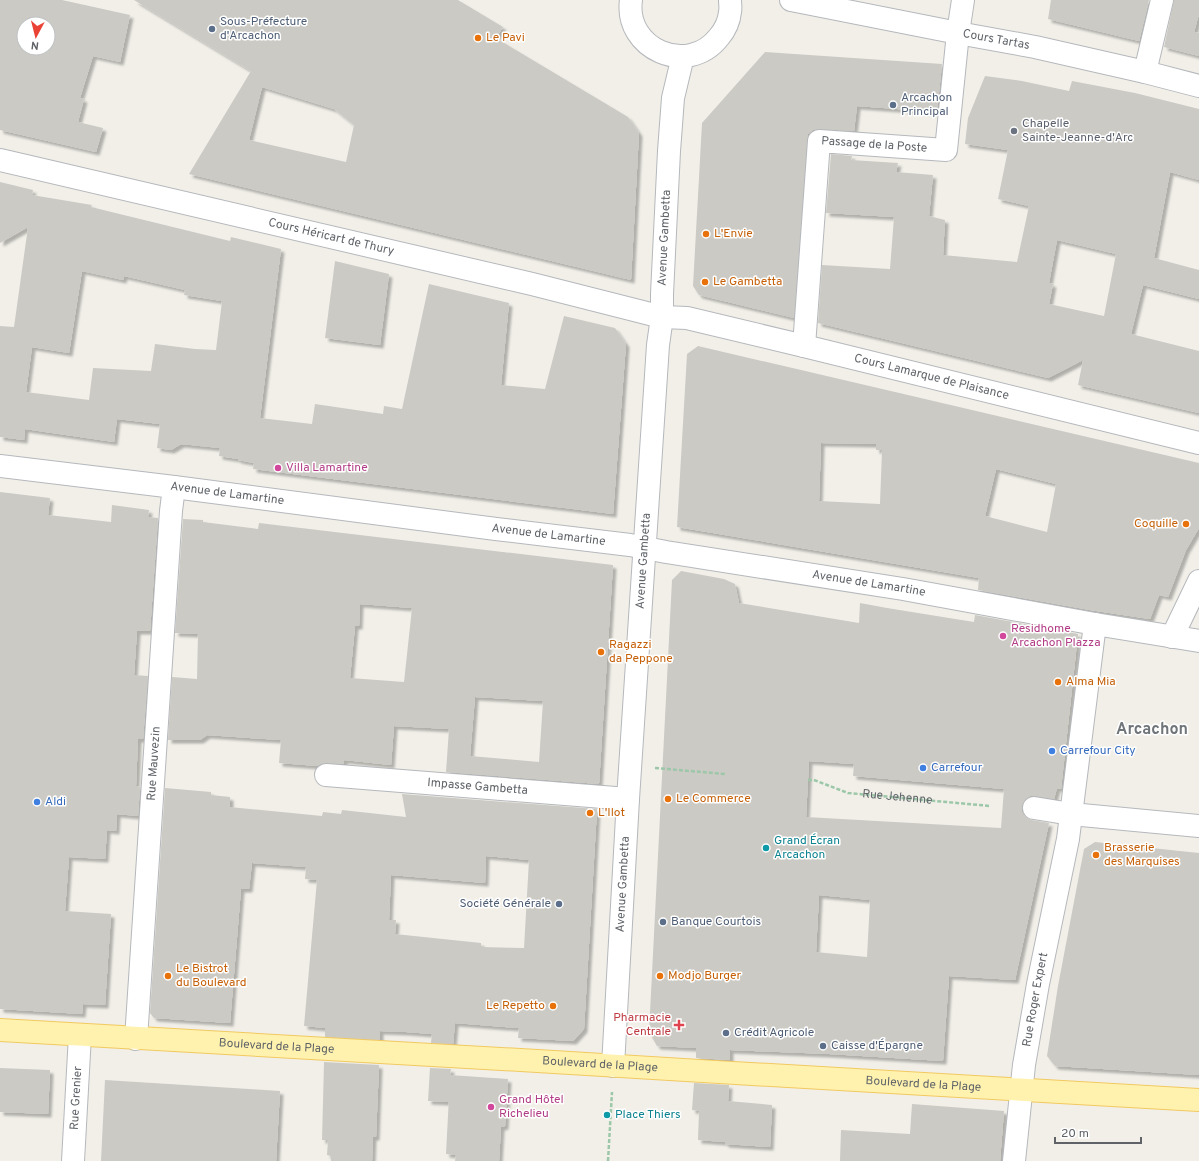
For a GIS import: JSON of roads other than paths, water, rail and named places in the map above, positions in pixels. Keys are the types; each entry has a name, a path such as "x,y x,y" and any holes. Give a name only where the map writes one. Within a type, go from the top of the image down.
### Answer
{"main road":[{"name":"Boulevard de la Plage","path":"0,1030 1020,1091 1199,1100"}],"street":[{"path":"630,0 632,23 640,37 652,48 667,54 683,56 700,52 714,43 725,29 730,13 730,0"},
{"name":"Cours Tartas","path":"791,0 1035,47 1199,86"},
{"path":"958,33 963,0"},
{"path":"1145,72 1162,0"},
{"name":"Passage de la Poste","path":"804,346 818,141 946,150 958,33"},
{"name":"Avenue Gambetta","path":"613,1066 644,548 658,345 662,317 668,167 673,98 683,56"},
{"name":"Cours Héricart de Thury","path":"0,160 532,284 662,317"},
{"name":"Cours Lamarque de Plaisance","path":"662,317 687,318 1199,443"},
{"name":"Avenue de Lamartine","path":"0,466 389,516 630,545 682,555 903,588 1199,642"},
{"name":"Rue Mauvezin","path":"136,1039 174,488"},
{"path":"1172,637 1199,581"},
{"name":"Rue Roger Expert","path":"1014,1161 1020,1091 1024,1065 1038,984 1068,839 1095,624"},
{"name":"Impasse Gambetta","path":"326,775 628,799"},
{"path":"1034,808 1071,814 1199,826"},
{"name":"Rue Grenier","path":"73,1161 80,1035"}],"place":[{"name":"Sous-Préfecture d'Arcachon","path":"212,29"},
{"name":"Le Pavi","path":"478,38"},
{"name":"Arcachon Principal","path":"893,105"},
{"name":"Chapelle Sainte-Jeanne-d'Arc","path":"1014,131"},
{"name":"L'Envie","path":"706,234"},
{"name":"Le Gambetta","path":"705,282"},
{"name":"Villa Lamartine","path":"278,468"},
{"name":"Coquille","path":"1186,524"},
{"name":"Residhome Arcachon Plazza","path":"1003,636"},
{"name":"Ragazzi da Peppone","path":"601,652"},
{"name":"Alma Mia","path":"1058,682"},
{"name":"Carrefour City","path":"1052,751"},
{"name":"Carrefour","path":"923,768"},
{"name":"Le Commerce","path":"668,799"},
{"name":"Aldi","path":"37,802"},
{"name":"L'Ilot","path":"590,813"},
{"name":"Grand Écran Arcachon","path":"766,848"},
{"name":"Brasserie des Marquises","path":"1096,855"},
{"name":"Société Générale","path":"559,904"},
{"name":"Banque Courtois","path":"663,922"},
{"name":"Le Bistrot du Boulevard","path":"168,976"},
{"name":"Modjo Burger","path":"660,976"},
{"name":"Le Repetto","path":"553,1006"},
{"name":"Pharmacie Centrale","path":"679,1025"},
{"name":"Crédit Agricole","path":"726,1033"},
{"name":"Caisse d'Épargne","path":"823,1046"},
{"name":"Grand Hôtel Richelieu","path":"491,1107"},
{"name":"Place Thiers","path":"607,1115"}],"district":[{"name":"Arcachon","path":"1152,730"}]}
